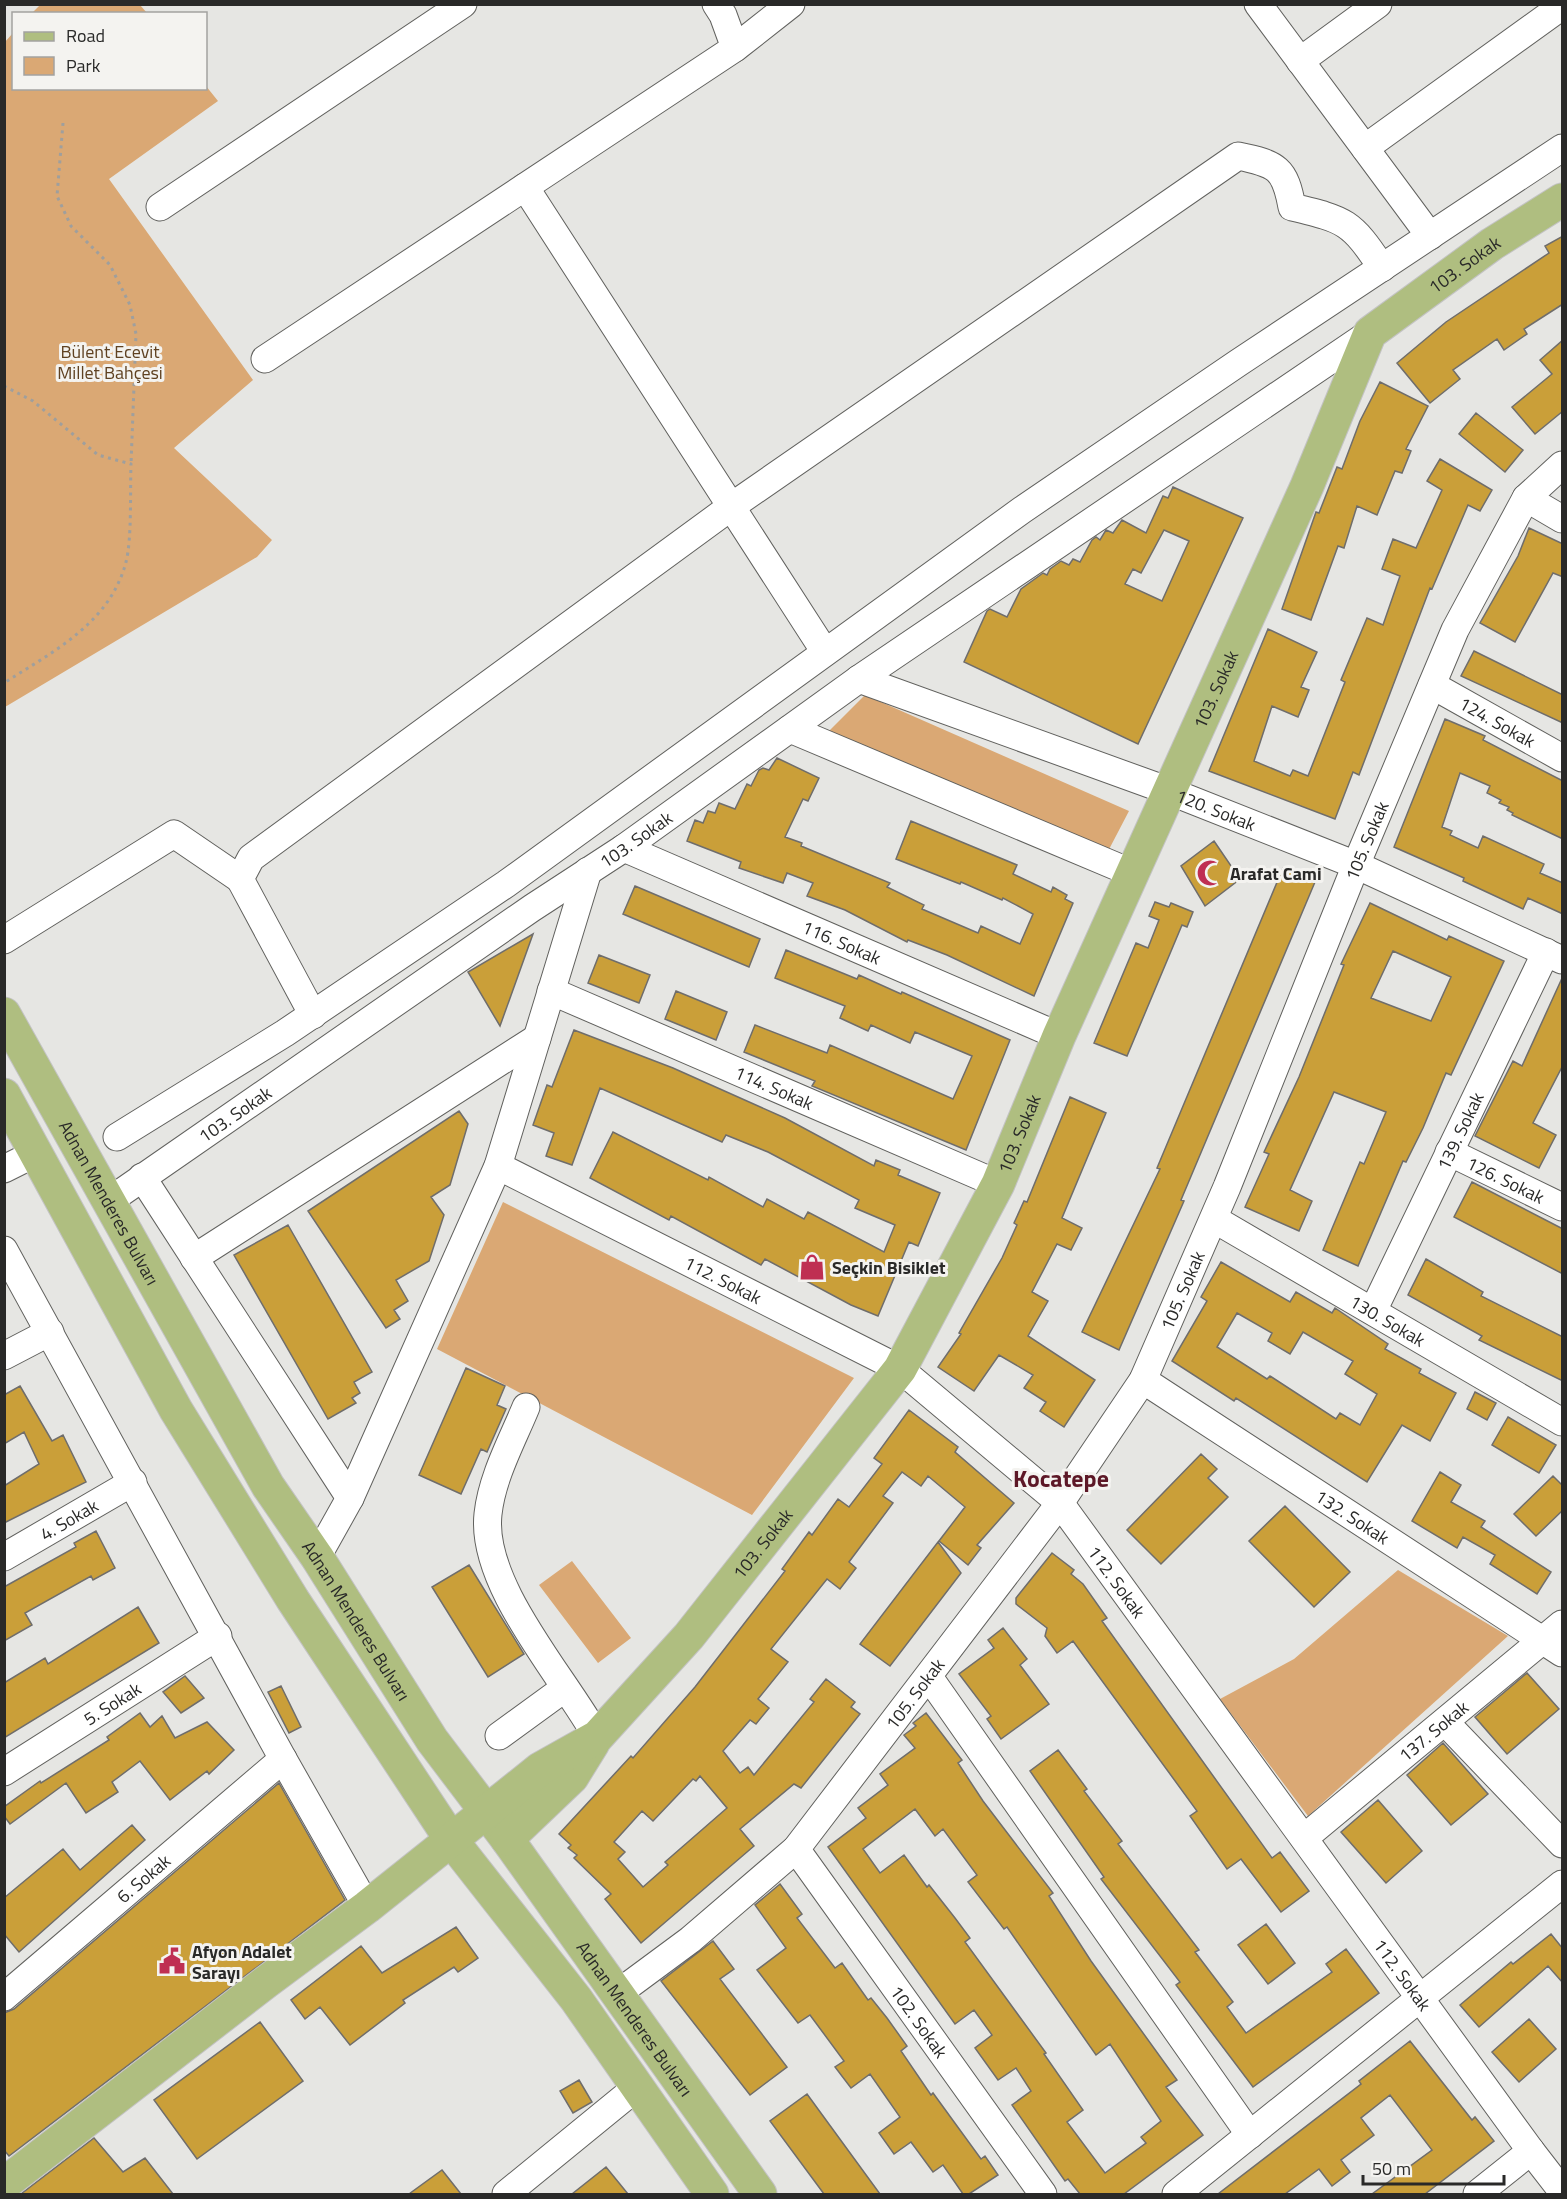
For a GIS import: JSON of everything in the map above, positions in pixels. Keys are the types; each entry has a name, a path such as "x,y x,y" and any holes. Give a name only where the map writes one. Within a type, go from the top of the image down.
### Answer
{"main road":[{"name":"103. Sokak","path":"7,2176 452,1841 497,1826 572,1776 597,1737 689,1636 900,1369 998,1184 1059,1036 1307,486 1370,333 1492,244 1563,200"},
{"name":"Adnan Menderes Bulvarı","path":"4,1014 268,1486 317,1557 432,1740 497,1826 760,2194"},
{"name":"Adnan Menderes Bulvarı","path":"4,1095 176,1410 293,1600 452,1841 576,1999 712,2194"}],"street":[{"path":"160,207 463,4"},
{"path":"716,4 723,15 735,48"},
{"path":"265,359 735,48 791,4"},
{"path":"1258,4 1430,236"},
{"path":"1300,61 1378,4"},
{"path":"1365,148 1563,6"},
{"path":"117,1137 313,1015 506,884 1022,510 1563,148"},
{"path":"240,879 252,858 732,506 1238,156 1268,162 1287,181 1292,207 1335,218 1359,233 1382,267"},
{"path":"525,187 825,652"},
{"name":"103. Sokak","path":"109,1201 624,848 859,679 1370,333"},
{"name":"105. Sokak","path":"617,1994 690,1940 796,1849 1060,1503 1143,1380 1214,1219 1356,865 1455,630 1526,498 1563,465"},
{"path":"1526,498 1563,519"},
{"name":"120. Sokak","path":"859,679 1169,791 1356,865 1554,956"},
{"name":"124. Sokak","path":"1432,685 1563,758"},
{"path":"790,729 1132,873"},
{"path":"4,940 174,834 240,879 313,1015"},
{"name":"116. Sokak","path":"624,848 1059,1036"},
{"path":"317,1557 350,1498 498,1166 588,872"},
{"name":"139. Sokak","path":"1373,1311 1449,1152 1554,956"},
{"name":"114. Sokak","path":"551,991 998,1184"},
{"path":"194,1258 537,1038"},
{"name":"126. Sokak","path":"1449,1152 1563,1207"},
{"path":"4,1169 36,1154"},
{"name":"112. Sokak","path":"498,1166 900,1369 1060,1503 1531,2151 1563,2191"},
{"path":"142,1177 350,1498"},
{"name":"130. Sokak","path":"1214,1219 1563,1422"},
{"path":"4,1250 218,1636 283,1759 367,1907"},
{"path":"4,1356 50,1332"},
{"name":"132. Sokak","path":"1143,1380 1556,1639"},
{"path":"526,1407 497,1476 488,1515 490,1545 499,1573 515,1606 565,1688 582,1709 597,1737"},
{"name":"4. Sokak","path":"4,1557 133,1482"},
{"name":"5. Sokak","path":"4,1772 218,1636"},
{"name":"137. Sokak","path":"1304,1838 1445,1722 1556,1639"},
{"path":"928,1677 1250,2135"},
{"path":"499,1736 565,1688"},
{"path":"1445,1722 1563,1844"},
{"name":"6. Sokak","path":"4,1997 283,1759"},
{"name":"102. Sokak","path":"796,1849 1043,2194"},
{"path":"1176,2194 1563,1884"},
{"path":"506,2194 637,2087"},
{"path":"1477,2194 1531,2151"}],"path":[{"path":"4,683 76,637 108,604 126,561 136,334 130,305 110,266 71,226 57,196 63,123"},
{"path":"4,386 33,401 98,455 131,464"}],"green space":[{"path":"41,4 140,5 146,12 33,12"},
{"name":"Bülent Ecevit Millet Bahçesi","path":"12,34 12,90 207,90 207,87 218,101 109,179 253,380 174,448 272,540 257,557 5,707 4,43"},
{"path":"865,695 1129,811 1105,857 819,741"},
{"path":"503,1202 854,1378 752,1515 437,1349"},
{"path":"572,1561 631,1638 598,1663 539,1585"},
{"path":"1398,1570 1508,1636 1308,1816 1220,1699 1294,1659"}],"building":[{"path":"1563,236 1563,304 1524,329 1527,334 1504,350 1497,339 1453,370 1460,379 1430,403 1397,363 1446,322 1549,253 1545,246"},
{"path":"1563,340 1563,411 1535,434 1512,407 1552,374 1540,360"},
{"path":"1380,382 1428,406 1406,449 1411,451 1402,473 1395,471 1377,515 1357,506 1344,548 1338,546 1311,620 1282,609 1316,512 1319,513 1337,467 1342,469 1360,421"},
{"path":"1476,413 1523,450 1505,472 1459,434"},
{"path":"1440,459 1492,490 1480,511 1468,505 1432,589 1430,588 1359,775 1353,772 1335,819 1209,771 1268,629 1317,652 1301,687 1309,690 1298,717 1272,706 1254,761 1290,776 1293,770 1308,776 1345,682 1341,680 1367,618 1383,625 1400,576 1382,569 1393,539 1416,548 1442,490 1427,481"},
{"path":"1173,487 1243,518 1138,744 964,662 987,611 990,609 1007,617 1021,589 1043,573 1047,575 1050,569 1061,561 1069,565 1073,559 1080,562 1092,540 1096,537 1100,540 1106,530 1113,533 1122,520 1146,533 1163,496 1168,498","holes":["1164,530 1189,541 1162,601 1125,584 1133,569 1141,573"]},
{"path":"1529,528 1563,544 1563,577 1553,573 1515,642 1480,623 1518,556"},
{"path":"1474,651 1563,695 1563,723 1461,676"},
{"path":"1445,719 1485,736 1483,740 1563,781 1563,839 1512,815 1513,813 1507,810 1509,807 1499,803 1501,800 1487,793 1490,786 1460,773 1442,827 1452,831 1450,835 1478,848 1483,836 1544,864 1540,873 1563,883 1563,914 1528,898 1523,909 1463,881 1464,878 1394,847"},
{"path":"777,758 819,778 808,801 803,799 785,837 802,843 801,846 890,883 887,887 924,905 922,909 978,933 981,926 1020,944 1033,914 1003,898 1002,900 961,882 960,884 896,859 911,821 1017,865 1013,874 1051,892 1053,887 1067,895 1065,899 1073,903 1034,996 947,955 908,940 907,942 845,910 807,896 813,883 787,873 783,883 739,868 741,862 687,841 695,820 703,823 708,811 715,813 719,803 735,809 747,784 751,786 759,770 763,768 769,770"},
{"name":"Arafat Cami","path":"1214,841 1240,879 1205,906 1181,866"},
{"path":"1283,868 1315,882 1181,1200 1184,1201 1119,1350 1082,1332 1160,1169 1157,1168"},
{"path":"635,886 760,939 749,967 623,914"},
{"path":"1155,902 1169,907 1171,903 1193,912 1187,927 1182,925 1127,1056 1094,1043 1136,943 1148,948 1159,920 1149,916"},
{"path":"1370,903 1447,940 1449,936 1504,961 1451,1075 1446,1073 1423,1128 1406,1162 1403,1161 1358,1266 1323,1250 1360,1162 1364,1164 1386,1112 1334,1092 1290,1190 1312,1201 1299,1231 1245,1207 1269,1154 1264,1152 1299,1077 1344,965 1341,964","holes":["1393,951 1451,977 1431,1021 1371,998"]},
{"path":"533,934 500,1026 468,972"},
{"path":"786,950 857,979 859,975 901,994 902,992 1010,1040 966,1150 812,1086 815,1081 744,1052 755,1025 827,1053 830,1045 953,1099 972,1056 915,1032 910,1043 871,1025 868,1031 840,1018 845,1006 775,978"},
{"path":"599,955 650,975 639,1003 588,983"},
{"path":"1563,976 1563,1065 1533,1123 1556,1135 1539,1168 1475,1136 1513,1061 1522,1066"},
{"path":"676,991 727,1012 716,1040 665,1019"},
{"path":"574,1030 673,1068 785,1118 874,1166 876,1160 900,1170 898,1175 940,1193 918,1246 909,1242 878,1316 851,1305 765,1259 761,1265 671,1216 669,1220 590,1178 613,1132 708,1180 709,1177 763,1207 767,1199 804,1219 808,1212 884,1252 895,1225 855,1208 859,1200 768,1152 726,1135 722,1142 600,1088 572,1165 546,1156 554,1133 533,1125 547,1085 552,1087"},
{"path":"1070,1097 1106,1113 1062,1218 1082,1228 1071,1250 1057,1244 1032,1292 1048,1301 1028,1336 1095,1380 1064,1427 1040,1411 1046,1402 1024,1388 1033,1375 999,1355 974,1391 938,1367 961,1334 959,1333 1002,1258 1017,1225 1014,1223 1024,1201 1027,1202"},
{"path":"459,1111 468,1124 450,1185 431,1197 444,1215 429,1261 396,1280 408,1301 394,1310 400,1319 386,1328 308,1211"},
{"path":"1472,1182 1563,1229 1563,1274 1454,1217"},
{"path":"288,1225 372,1372 354,1382 360,1393 352,1398 356,1403 328,1419 234,1255"},
{"path":"1426,1259 1483,1292 1481,1296 1563,1337 1563,1381 1479,1340 1482,1336 1408,1295"},
{"path":"1221,1262 1290,1302 1296,1292 1332,1313 1335,1308 1388,1344 1385,1349 1421,1369 1419,1373 1456,1393 1430,1441 1402,1425 1367,1482 1236,1398 1234,1401 1172,1361 1207,1301 1201,1297","holes":["1237,1313 1272,1333 1268,1341 1290,1354 1303,1332 1353,1361 1345,1374 1377,1394 1360,1425 1340,1413 1336,1419 1270,1376 1267,1379 1217,1347"]},
{"path":"466,1368 505,1386 497,1405 506,1409 487,1452 481,1449 461,1494 419,1475"},
{"path":"20,1386 52,1441 63,1435 86,1482 4,1523 4,1486 39,1464 24,1432 4,1444 4,1395"},
{"path":"1475,1392 1496,1403 1487,1420 1467,1409"},
{"path":"909,1410 958,1447 955,1452 1014,1503 977,1545 981,1548 968,1565 939,1541 965,1507 928,1476 921,1486 902,1472 883,1496 893,1503 849,1562 856,1568 840,1589 827,1579 771,1649 788,1662 758,1699 769,1708 756,1724 750,1720 723,1751 740,1773 748,1767 754,1775 814,1702 810,1699 826,1679 855,1702 851,1707 860,1714 801,1788 794,1784 740,1829 754,1846 641,1943 605,1899 611,1894 574,1858 577,1855 568,1848 571,1845 559,1834 631,1756 633,1758 695,1687 785,1571 782,1569 809,1532 812,1535 838,1499 849,1507 882,1464 874,1458","holes":["700,1776 727,1808 665,1862 668,1865 643,1887 618,1859 625,1852 614,1842 642,1811 653,1821 693,1779 696,1781"]},
{"path":"1508,1417 1556,1445 1539,1473 1492,1445"},
{"path":"1201,1454 1217,1469 1208,1478 1228,1497 1161,1564 1127,1530"},
{"path":"1440,1472 1461,1485 1451,1502 1485,1521 1481,1527 1551,1572 1537,1594 1490,1564 1495,1555 1463,1537 1457,1548 1412,1521"},
{"path":"1553,1476 1563,1486 1563,1510 1536,1536 1514,1514"},
{"path":"1285,1506 1350,1572 1314,1607 1249,1541"},
{"path":"96,1531 115,1568 93,1580 91,1576 25,1613 32,1625 4,1641 4,1587 76,1547 74,1543"},
{"path":"938,1542 961,1573 890,1666 860,1644"},
{"path":"1052,1553 1074,1570 1071,1574 1083,1584 1107,1618 1102,1621 1272,1858 1280,1852 1309,1891 1281,1912 1241,1859 1227,1869 1190,1816 1197,1811 1073,1641 1057,1653 1045,1636 1047,1628 1016,1604 1016,1598"},
{"path":"469,1565 524,1654 488,1677 432,1587"},
{"path":"138,1607 159,1643 4,1738 4,1683 45,1658 48,1664"},
{"path":"1003,1628 1027,1659 1020,1665 1049,1704 1001,1739 987,1719 991,1716 959,1674 994,1648 988,1640"},
{"path":"1527,1673 1559,1709 1507,1754 1475,1717"},
{"path":"185,1676 204,1698 181,1713 163,1692"},
{"path":"281,1686 301,1727 289,1733 268,1692"},
{"path":"140,1713 150,1727 162,1716 175,1738 207,1722 234,1750 209,1774 207,1771 170,1800 140,1761 112,1782 118,1792 86,1813 66,1783 10,1824 4,1816 4,1807 40,1781 41,1783 109,1740 107,1737"},
{"path":"926,1713 962,1760 958,1763 983,1801 1053,1893 1049,1896 1091,1961 1177,2080 1166,2087 1203,2135 1124,2194 1080,2194 1068,2179 1065,2181 1012,2105 1031,2091 1016,2068 998,2080 975,2048 992,2035 974,2010 955,2024 828,1847 866,1818 858,1808 888,1785 880,1774 915,1748 904,1735 916,1726 913,1723","holes":["915,1809 935,1836 943,1829 977,1875 968,1882 1004,1929 1007,1927 1096,2055 1110,2044 1161,2121 1141,2137 1146,2143 1105,2173 1067,2122 1083,2110 1044,2054 1046,2053 965,1942 970,1938 929,1885 927,1887 904,1855 880,1873 863,1849"]},
{"path":"1443,1743 1488,1794 1451,1825 1407,1775"},
{"path":"1058,1750 1087,1789 1084,1791 1122,1841 1118,1844 1199,1950 1195,1952 1233,2002 1227,2007 1246,2033 1332,1972 1326,1964 1346,1949 1379,1993 1253,2087 1176,1985 1180,1982 1101,1879 1104,1877 1030,1771"},
{"name":"Afyon Adalet Sarayı","path":"279,1783 345,1900 9,2156 4,2150 4,2013 14,2009"},
{"path":"1378,1800 1422,1851 1386,1883 1341,1832"},
{"path":"132,1825 145,1840 19,1952 4,1934 4,1898 63,1849 80,1870"},
{"path":"780,1884 802,1914 797,1918 835,1968 842,1963 868,2000 871,1998 887,2018 907,2046 901,2051 931,2095 933,2093 981,2159 985,2156 998,2175 969,2194 963,2194 943,2165 933,2172 911,2142 894,2154 879,2133 900,2117 870,2074 851,2088 835,2067 844,2061 810,2015 798,2023 757,1970 786,1948 755,1905"},
{"path":"1266,1924 1295,1963 1268,1984 1238,1945"},
{"path":"456,1927 478,1958 458,1972 454,1967 403,2000 405,2003 350,2045 320,2007 305,2019 291,2000 361,1946 382,1973"},
{"path":"1551,1934 1563,1949 1563,1983 1548,1966 1479,2027 1460,2005 1511,1962 1513,1964"},
{"path":"713,1941 734,1969 720,1979 787,2067 750,2095 661,1981"},
{"path":"1529,2019 1556,2049 1519,2082 1492,2052"},
{"path":"260,2022 303,2081 197,2159 154,2100"},
{"path":"1410,2041 1472,2120 1475,2117 1494,2141 1425,2194 1372,2194 1432,2150 1390,2095 1361,2118 1374,2135 1341,2160 1350,2172 1332,2186 1319,2169 1285,2194 1218,2194 1361,2084 1359,2081"},
{"path":"579,2080 592,2102 573,2113 560,2091"},
{"path":"807,2094 880,2194 824,2194 770,2121"},
{"path":"94,2138 123,2172 145,2158 173,2194 21,2194"},
{"path":"606,2167 628,2194 572,2194"},
{"path":"442,2170 461,2194 409,2194"}],"place":[{"name":"Arafat Cami","path":"1210,873"},
{"name":"Seçkin Bisiklet","path":"812,1267"},
{"name":"Afyon Adalet Sarayı","path":"172,1961"}],"district":[{"name":"Kocatepe","path":"1061,1478"}]}
